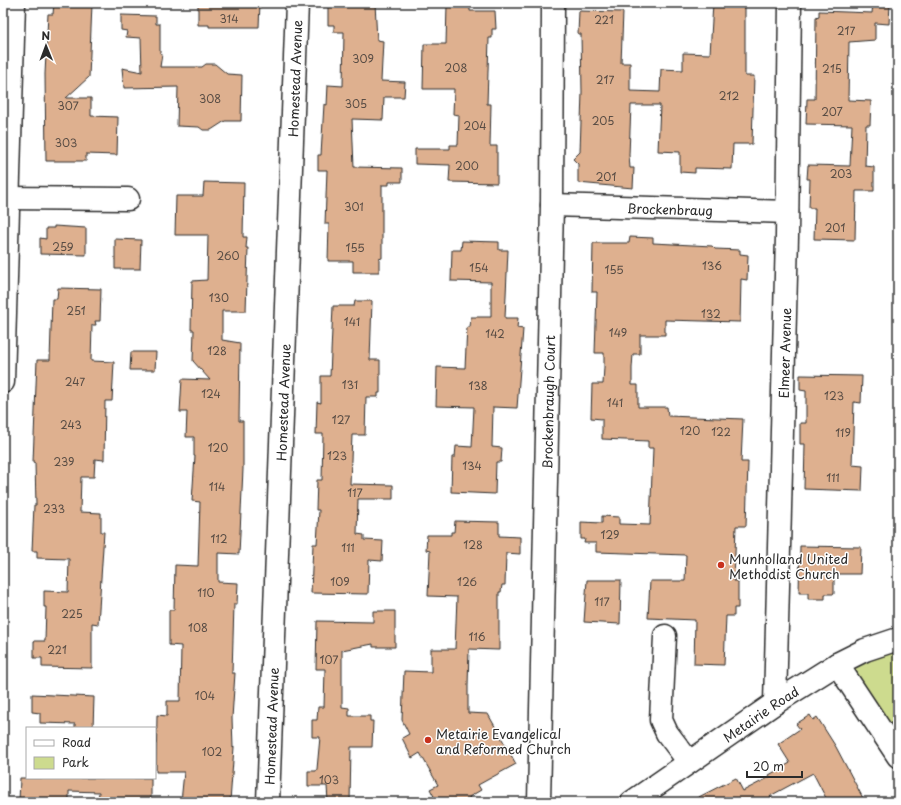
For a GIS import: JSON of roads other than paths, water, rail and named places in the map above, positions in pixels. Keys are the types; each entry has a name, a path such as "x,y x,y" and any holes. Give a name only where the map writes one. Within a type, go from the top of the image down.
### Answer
{"street":[{"path":"3,382 5,198 14,3"},
{"name":"Homestead Avenue","path":"268,802 297,3"},
{"name":"Brockenbraugh Court","path":"539,802 552,205 553,3"},
{"name":"Elmeer Avenue","path":"775,703 787,212 790,3"},
{"path":"5,198 128,199"},
{"name":"Brockenbraug","path":"552,205 787,212"},
{"path":"665,636 661,720 667,733 689,762"},
{"name":"Metairie Road","path":"632,802 775,703 837,664 865,650 898,639"},
{"path":"837,664 898,756"}],"place":[{"name":"Munholland United Methodist Church","path":"721,565"},
{"name":"Metairie Evangelical and Reformed Church","path":"428,740"}]}
